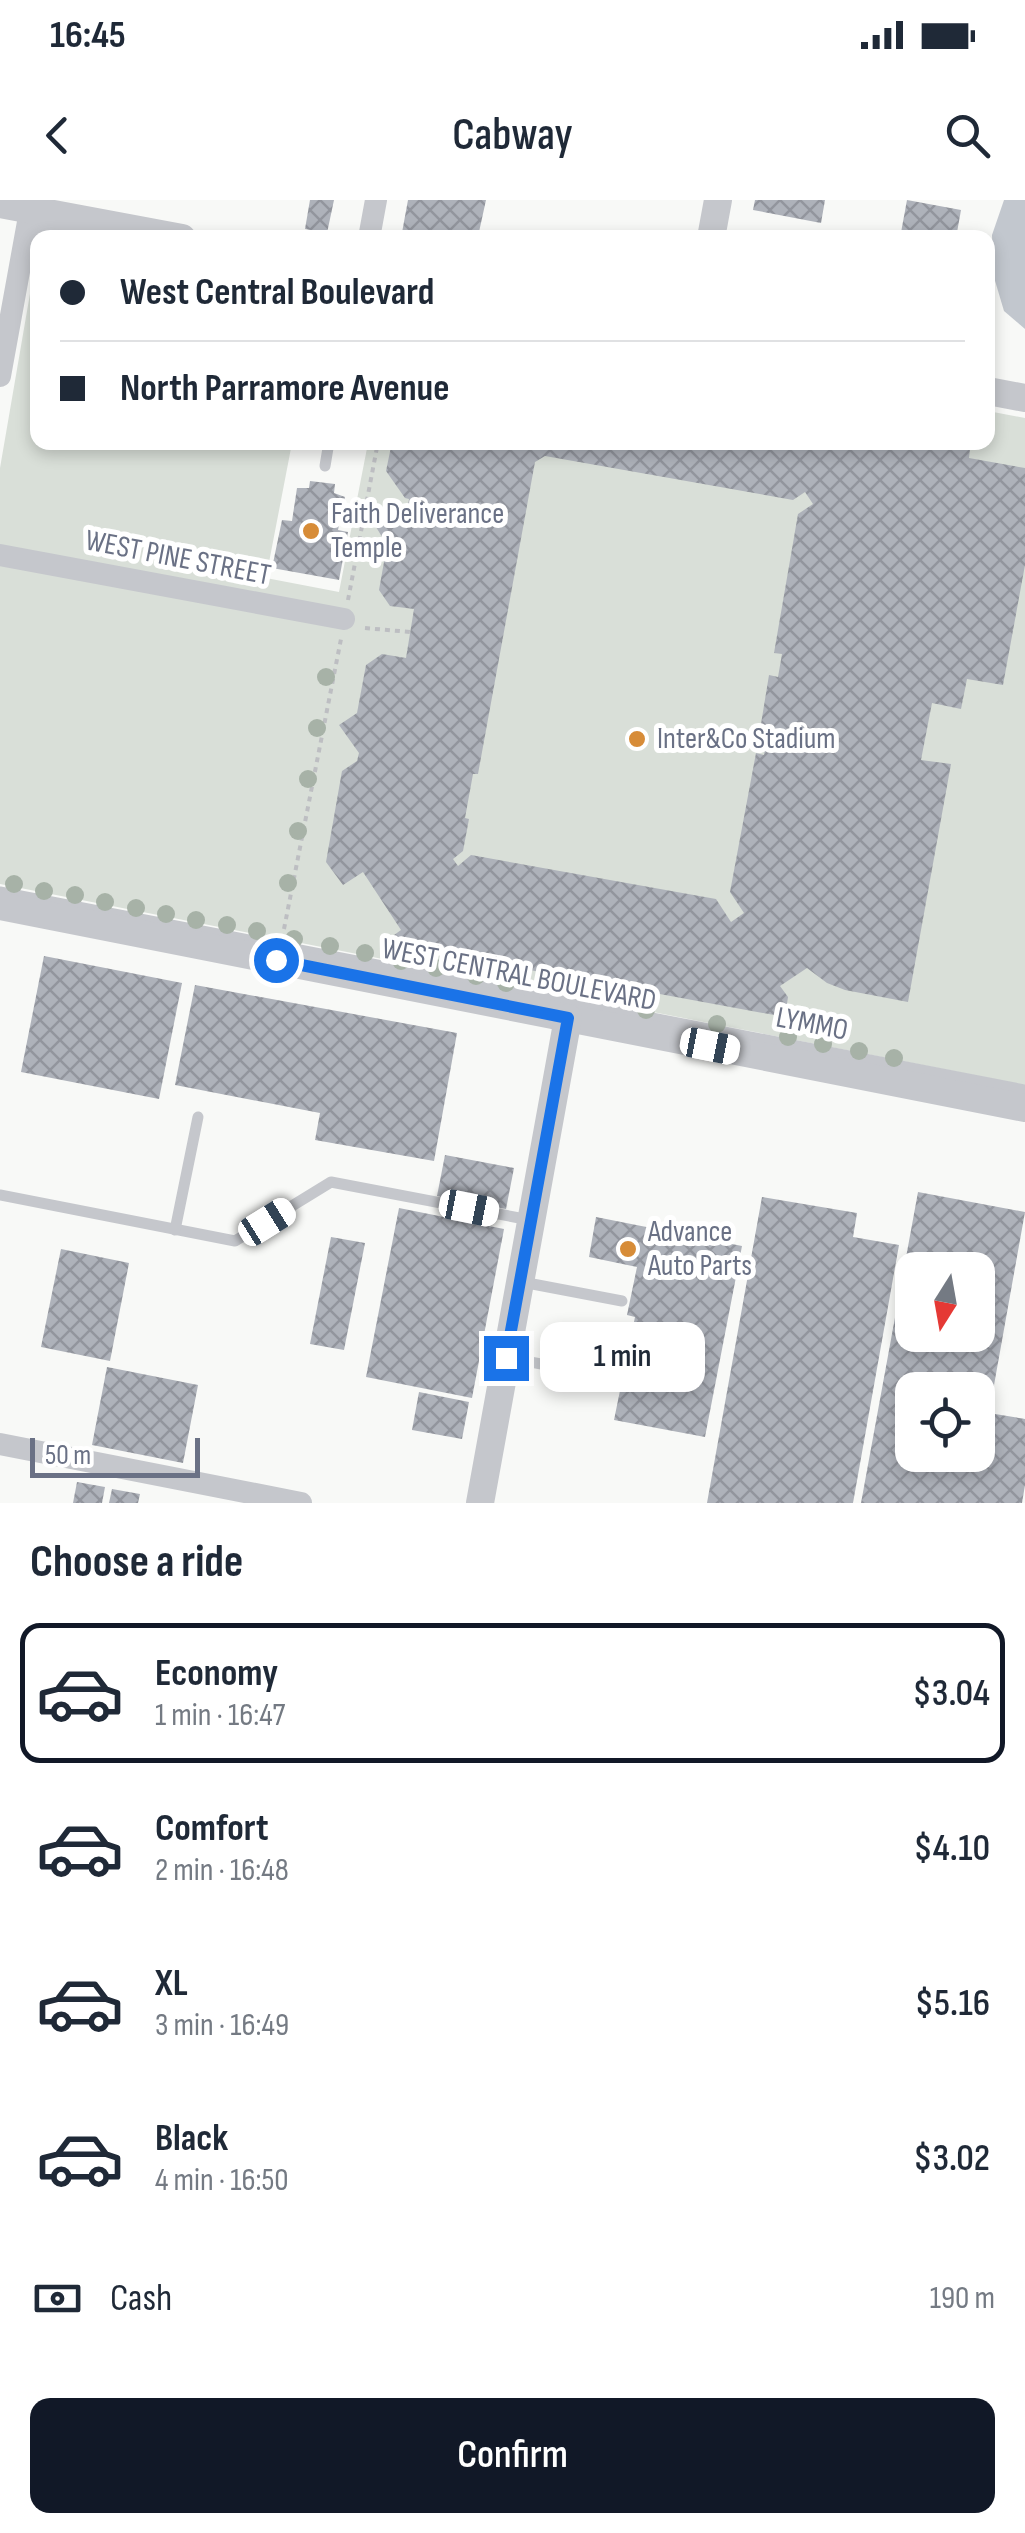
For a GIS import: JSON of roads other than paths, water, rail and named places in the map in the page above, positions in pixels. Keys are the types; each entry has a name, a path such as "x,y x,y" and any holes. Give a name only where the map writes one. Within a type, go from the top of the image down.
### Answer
{"street":[{"path":"370,230 376,200"},
{"path":"712,230 718,200"},
{"path":"0,376 22,208 139,230"},
{"path":"995,392 1025,398"},
{"name":"WEST PINE STREET","path":"0,555 344,623"},
{"name":"WEST CENTRAL BOULEVARD","path":"0,906 1025,1108"},
{"path":"480,1503 568,1018"},
{"path":"0,1444 301,1503"}],"lane":[{"path":"22,208 66,230"},
{"path":"995,406 1025,412"},
{"path":"325,466 328,450"},
{"name":"LYMMO","path":"0,892 1025,1090"},
{"path":"175,1230 198,1117"},
{"path":"0,1195 235,1242 331,1182 531,1220"},
{"path":"520,1282 622,1300"},
{"path":"506,1358 612,1378"}],"place":[{"name":"Faith Deliverance Temple","path":"311,531"},
{"name":"Inter&Co Stadium","path":"637,739"},
{"name":"Advance Auto Parts","path":"628,1249"}]}
